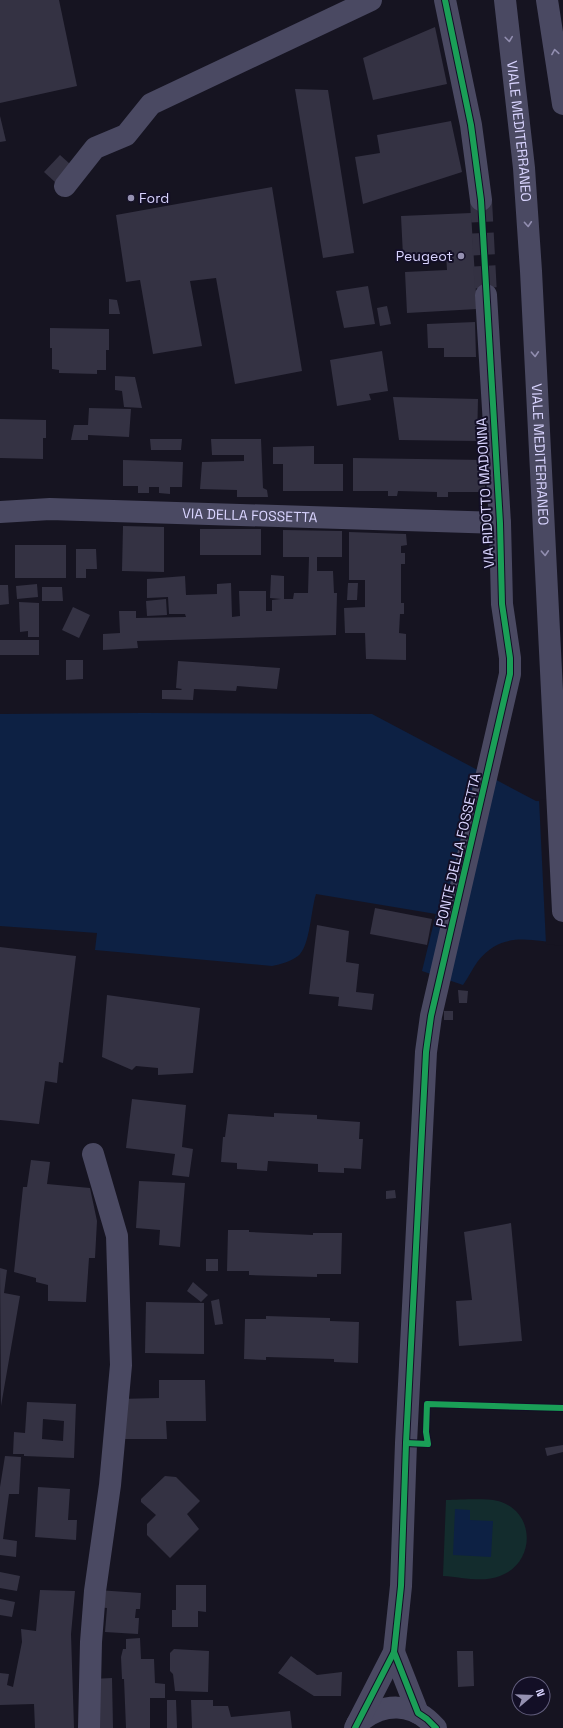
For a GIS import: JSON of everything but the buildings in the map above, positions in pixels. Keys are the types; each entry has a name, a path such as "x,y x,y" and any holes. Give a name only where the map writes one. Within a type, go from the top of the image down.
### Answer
{"street":[{"path":"66,186 95,148 126,135 151,104 371,0"},
{"path":"445,0 471,125 480,200"},
{"name":"VIALE MEDITERRANEO","path":"505,0 524,168 531,271 563,911"},
{"path":"547,0 563,104"},
{"name":"VIA RIDOTTO MADONNA","path":"486,295 500,523 502,604 510,658 508,689"},
{"name":"VIA DELLA FOSSETTA","path":"0,512 50,509 500,523"},
{"name":"PONTE DELLA FOSSETTA","path":"394,1652 402,1586 406,1444 426,1052 431,1016 508,689"},
{"path":"89,1728 91,1642 95,1591 110,1485 121,1365 117,1236 94,1154"},
{"path":"394,1652 418,1713"},
{"path":"356,1726 394,1652"},
{"path":"356,1726 376,1711 386,1708 408,1709 427,1719 436,1728"}],"green space":[{"path":"479,1499 498,1501 510,1507 519,1515 525,1526 527,1537 525,1549 520,1560 512,1569 500,1576 486,1579 443,1576 446,1500"}],"water":[{"path":"0,714 372,714 536,801 563,802 563,944 517,940 507,941 497,945 487,951 478,961 463,985 422,971 436,914 316,894 308,936 302,951 292,960 272,966 95,950 97,933 0,926"},
{"path":"455,1509 470,1510 470,1520 493,1521 491,1557 453,1555"}],"pier":[{"path":"539,799 563,800 563,946 546,944"}],"tunnel":[{"path":"481,200 486,295"}],"cycle path":[{"path":"355,1728 394,1652 401,1586 406,1443 426,1052 431,1016 510,674 510,658 502,604 500,523 481,200 471,125 445,0"},
{"path":"406,1443 428,1444 426,1432 427,1404 563,1408"},
{"path":"394,1652 418,1713 436,1728"}],"place":[{"name":"Ford","path":"131,198"},
{"name":"Peugeot","path":"461,256"}]}
